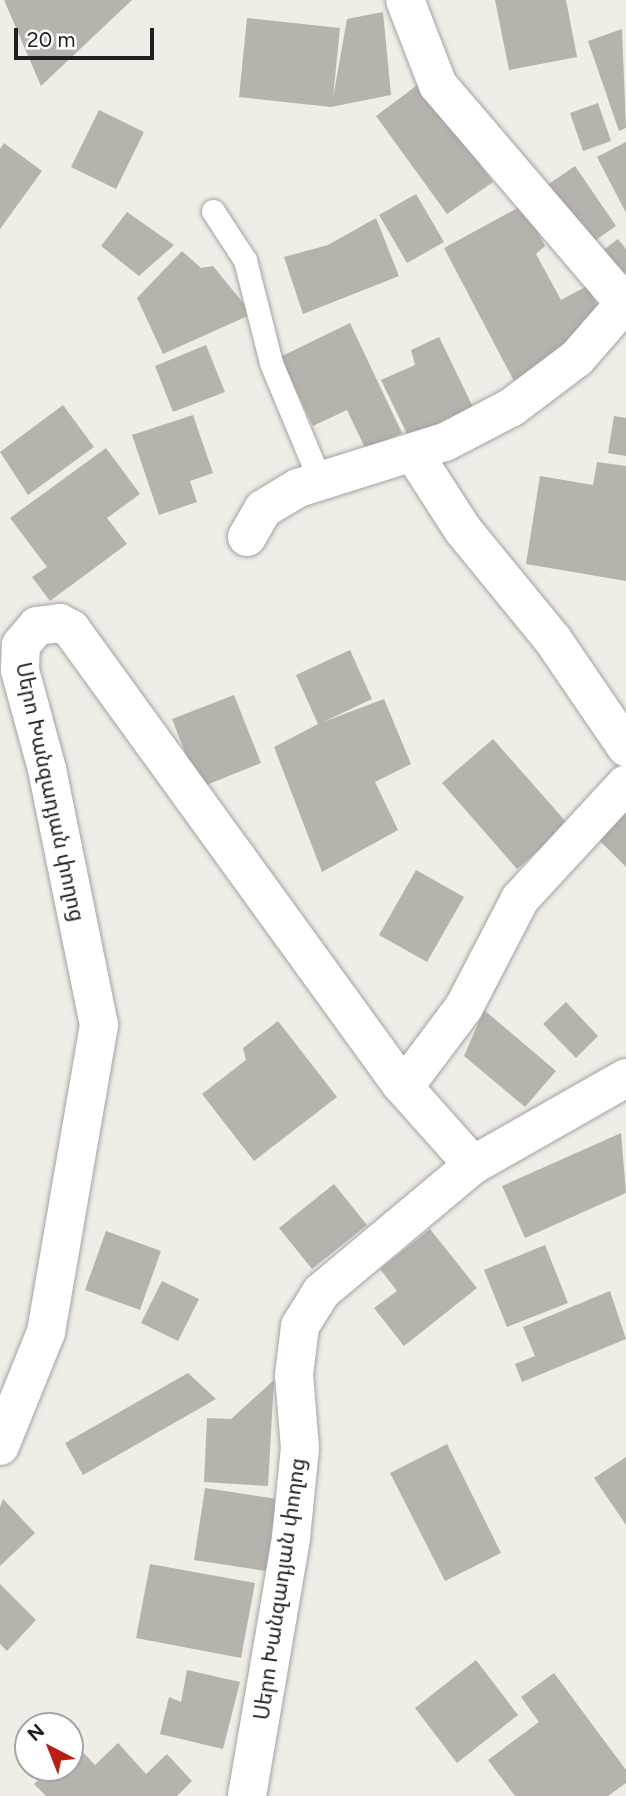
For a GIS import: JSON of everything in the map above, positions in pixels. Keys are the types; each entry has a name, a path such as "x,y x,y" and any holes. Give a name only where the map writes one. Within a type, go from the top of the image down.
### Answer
{"street":[{"path":"247,537 264,509 321,483 414,454 512,407 577,358 625,304 438,85 405,0"},
{"path":"414,454 463,530 554,640 626,747"},
{"name":"Սերո Խանզադյան փողոց","path":"0,1446 46,1332 99,1025 47,769 20,670 21,645 33,628 50,622 71,629 404,1087 473,1165"},
{"path":"404,1087 464,1007 520,899 626,783"},
{"name":"Սերո Խանզադյան փողոց","path":"247,1796 291,1538 300,1448 294,1375 300,1326 321,1292 473,1165 626,1078"}],"lane":[{"path":"213,211 245,260 271,363 321,483"}],"building":[{"path":"4,0 132,0 41,86"},
{"path":"495,0 566,0 577,57 509,70"},
{"path":"383,12 391,95 331,107 239,97 247,18 340,28 333,98 347,19"},
{"path":"622,29 626,128 619,131 588,41"},
{"path":"420,83 493,182 447,214 376,116"},
{"path":"598,103 611,141 583,151 570,113"},
{"path":"99,110 144,132 116,189 71,167"},
{"path":"626,142 626,213 597,157"},
{"path":"4,143 42,171 0,229 0,149"},
{"path":"575,166 616,226 586,247 546,186"},
{"path":"416,194 444,242 407,263 379,215"},
{"path":"523,205 545,246 536,254 561,300 587,286 598,306 563,355 514,381 444,248"},
{"path":"127,212 174,245 139,276 101,246"},
{"path":"376,218 399,276 303,314 284,257 328,245"},
{"path":"618,239 626,249 626,272 616,280 597,255"},
{"path":"182,251 201,268 213,266 252,314 163,354 137,298"},
{"path":"350,323 402,433 366,450 347,410 313,426 280,357"},
{"path":"439,337 474,409 410,440 381,380 415,365 411,350"},
{"path":"206,345 225,392 173,412 155,366"},
{"path":"63,405 94,447 28,495 0,452"},
{"path":"193,415 213,473 190,481 197,502 159,515 132,435"},
{"path":"614,416 626,418 626,456 608,453"},
{"path":"106,448 140,494 107,518 127,544 50,601 32,577 47,567 10,518"},
{"path":"597,462 626,466 626,581 526,564 540,476 593,485"},
{"path":"350,650 372,699 323,722 384,699 411,764 375,782 398,830 322,872 274,747 318,724 296,675"},
{"path":"234,695 261,763 199,788 172,719"},
{"path":"493,739 568,824 517,869 442,783"},
{"path":"626,813 626,867 599,840"},
{"path":"416,870 464,897 427,962 379,935"},
{"path":"566,1002 598,1036 576,1058 543,1024"},
{"path":"484,1010 556,1071 525,1107 464,1056"},
{"path":"278,1021 337,1097 254,1161 202,1094 246,1060 243,1048"},
{"path":"621,1133 626,1193 525,1238 502,1186"},
{"path":"334,1184 367,1225 312,1269 279,1228"},
{"path":"430,1229 477,1288 404,1346 374,1308 397,1291 380,1269"},
{"path":"106,1231 161,1251 140,1310 85,1290"},
{"path":"545,1245 568,1303 507,1327 484,1270"},
{"path":"162,1281 199,1299 178,1341 141,1323"},
{"path":"610,1291 626,1339 522,1382 515,1364 535,1356 523,1327"},
{"path":"188,1373 216,1399 83,1475 65,1443"},
{"path":"274,1380 268,1486 204,1482 207,1418 231,1419"},
{"path":"447,1444 501,1553 445,1581 390,1473"},
{"path":"626,1457 626,1525 594,1478"},
{"path":"205,1488 277,1499 266,1571 194,1560"},
{"path":"3,1499 35,1533 0,1566 0,1507"},
{"path":"150,1564 255,1583 241,1658 136,1638"},
{"path":"0,1584 36,1620 7,1651 0,1644"},
{"path":"476,1660 518,1715 457,1763 415,1708"},
{"path":"187,1670 240,1682 223,1749 160,1734 169,1697 181,1702"},
{"path":"554,1673 626,1770 626,1783 608,1796 515,1796 488,1760 539,1722 521,1697"},
{"path":"118,1743 146,1774 167,1754 192,1781 177,1796 46,1796 34,1784 84,1782 84,1753 95,1765"}]}
